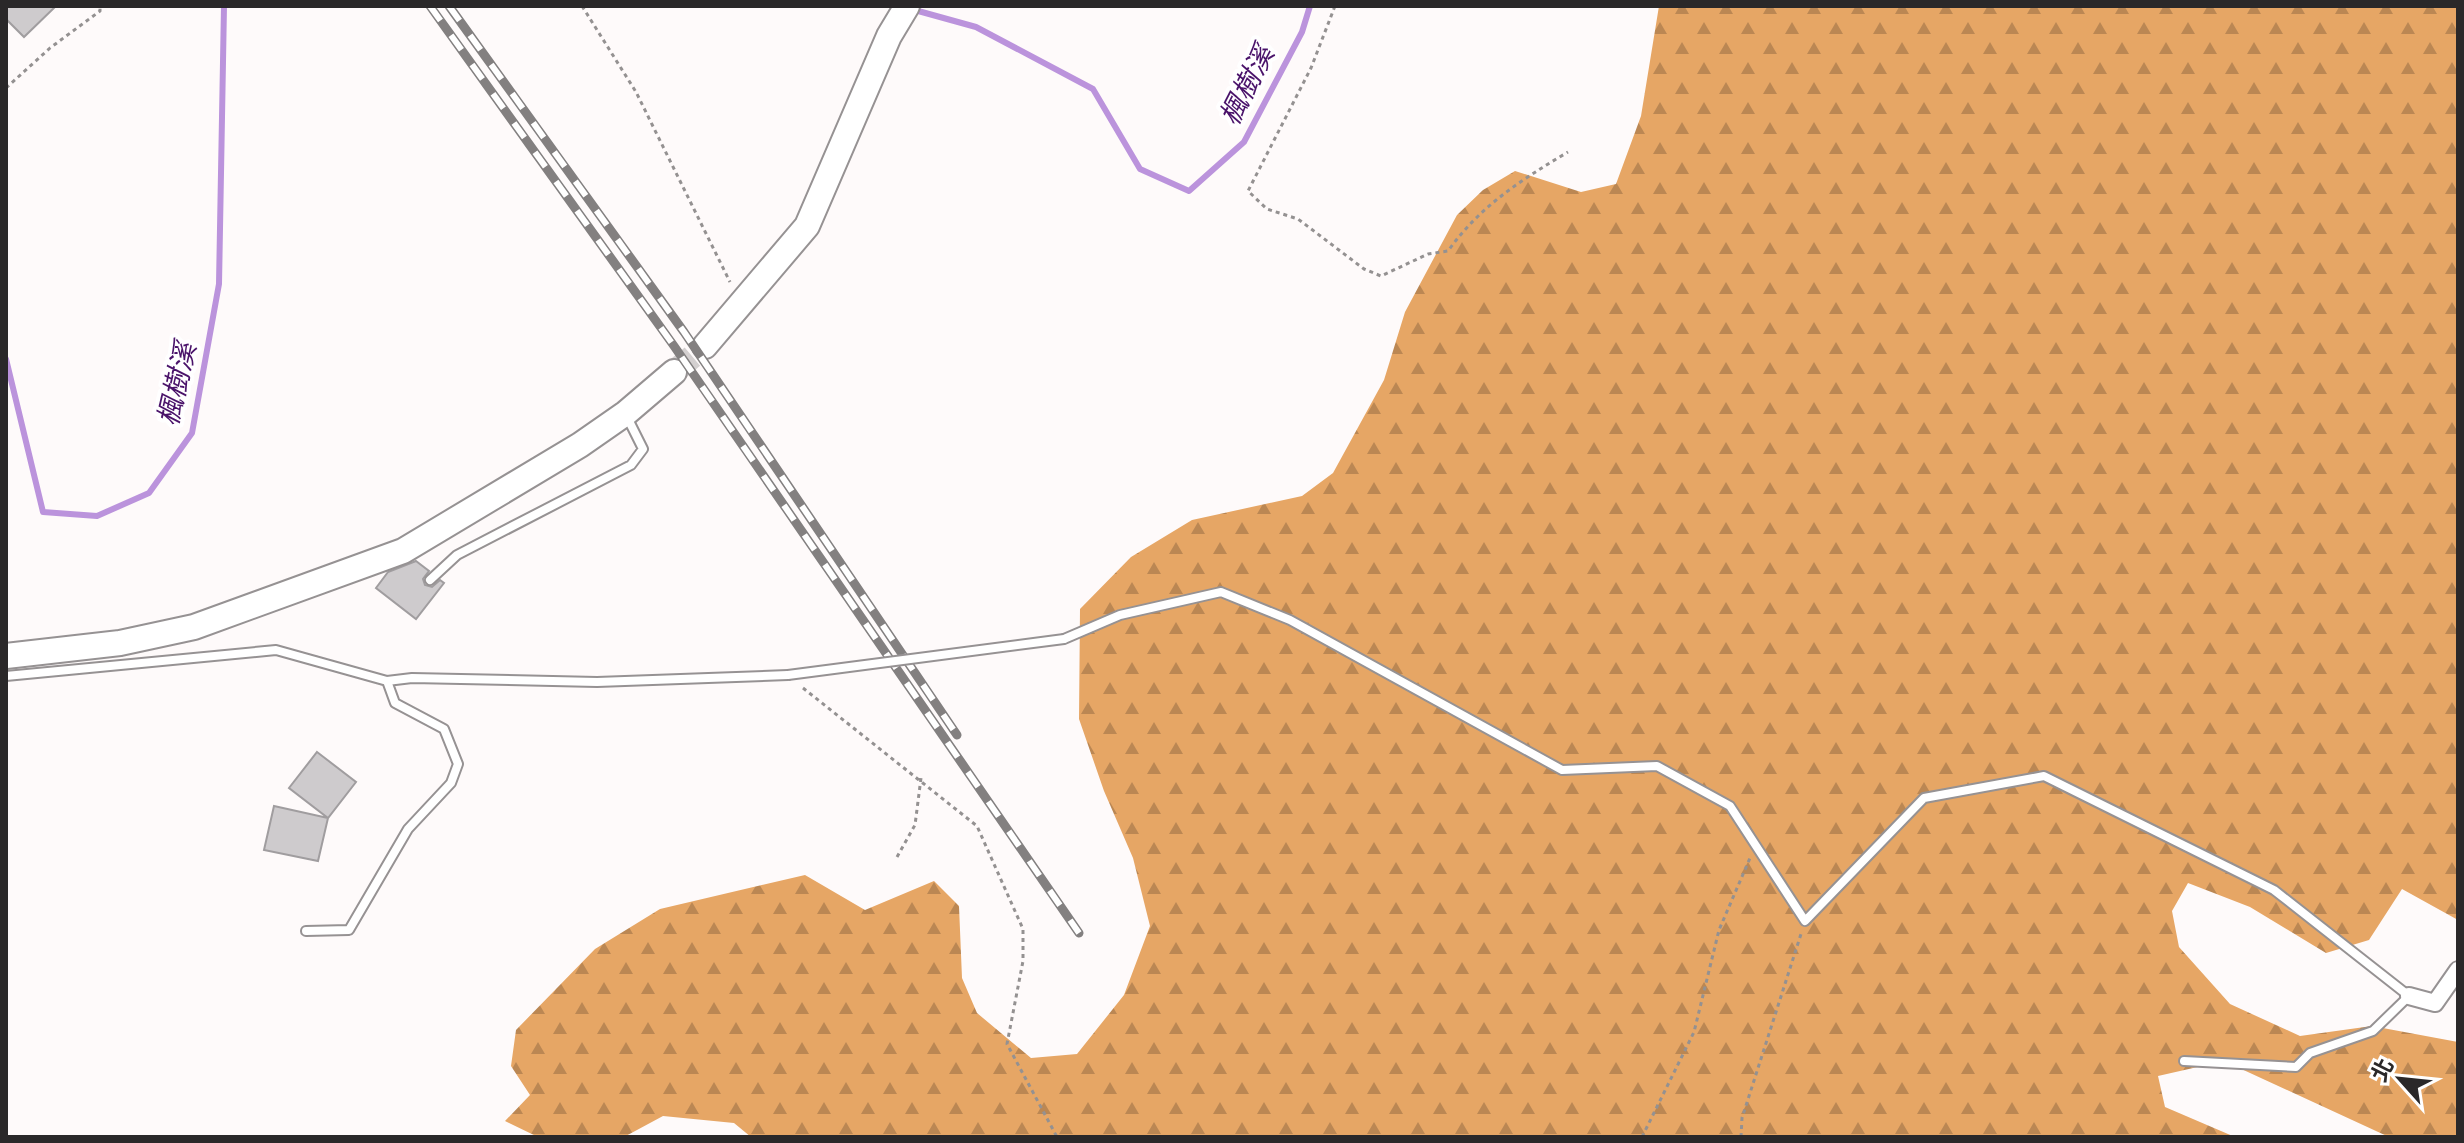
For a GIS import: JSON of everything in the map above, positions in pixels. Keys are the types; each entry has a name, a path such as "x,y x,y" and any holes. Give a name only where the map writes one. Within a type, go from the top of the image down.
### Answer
{"street":[{"path":"705,346 807,226 889,36 907,6"},
{"path":"6,656 120,643 194,627 403,551 626,413 674,372"},
{"path":"2409,996 2435,1003 2458,970"}],"lane":[{"path":"430,580 457,555 631,465 643,449 626,413"},
{"path":"6,676 276,650 387,681 412,678 597,682 788,675 1064,639 1120,615 1221,592 1290,620 1562,770 1657,766 1730,806 1805,921 1924,798 2044,776 2274,890 2409,996 2373,1031 2310,1053 2296,1067 2184,1061"},
{"path":"306,931 349,930 408,829 451,783 458,764 444,729 395,703 387,681"}],"path":[{"path":"6,88 50,48 100,11 100,6"},
{"path":"582,6 636,92 741,303"},
{"path":"1335,6 1311,68 1248,191 1267,209 1298,219 1364,269 1381,276 1428,254 1448,251 1469,221 1507,189 1568,152"},
{"path":"788,675 921,778 977,826 1023,929 1023,961 1007,1044 1057,1137"},
{"path":"897,857 915,825 921,778"},
{"path":"1642,1137 1650,1115 1694,1032 1719,930 1756,844"},
{"path":"1741,1137 1742,1118 1805,921"}],"green space":[{"path":"1659,6 2458,6 2458,920 2402,889 2369,940 2326,953 2250,907 2188,883 2172,911 2179,947 2230,1004 2300,1036 2372,1026 2458,1042 2458,1137 2389,1137 2224,1061 2158,1076 2165,1107 2235,1137 751,1137 734,1123 663,1116 624,1137 538,1137 505,1121 530,1095 511,1066 516,1030 595,949 660,909 805,875 865,910 934,881 959,906 962,978 977,1013 1031,1058 1077,1054 1124,995 1150,926 1133,858 1104,791 1079,719 1080,609 1131,557 1192,520 1302,496 1333,473 1384,380 1405,312 1457,215 1483,190 1515,171 1581,192 1616,184 1641,116"}],"building":[{"path":"6,6 56,6 24,37 6,19"},
{"path":"416,561 429,571 423,579 425,585 432,587 440,580 444,583 416,619 376,588 388,572"},
{"path":"317,752 356,782 328,818 289,788"},
{"path":"274,806 328,818 318,861 264,850"}],"waterway":[{"name":"楓樹溪","path":"6,359 43,512 97,516 149,493 192,433 219,284 224,6"},
{"name":"楓樹溪","path":"911,9 976,27 1093,89 1140,169 1189,191 1244,142 1302,32 1310,6"}],"tunnel":[{"path":"674,372 705,346"}],"railway":[{"path":"430,6 674,346 1079,933"},
{"path":"449,6 684,332 957,735"}]}
